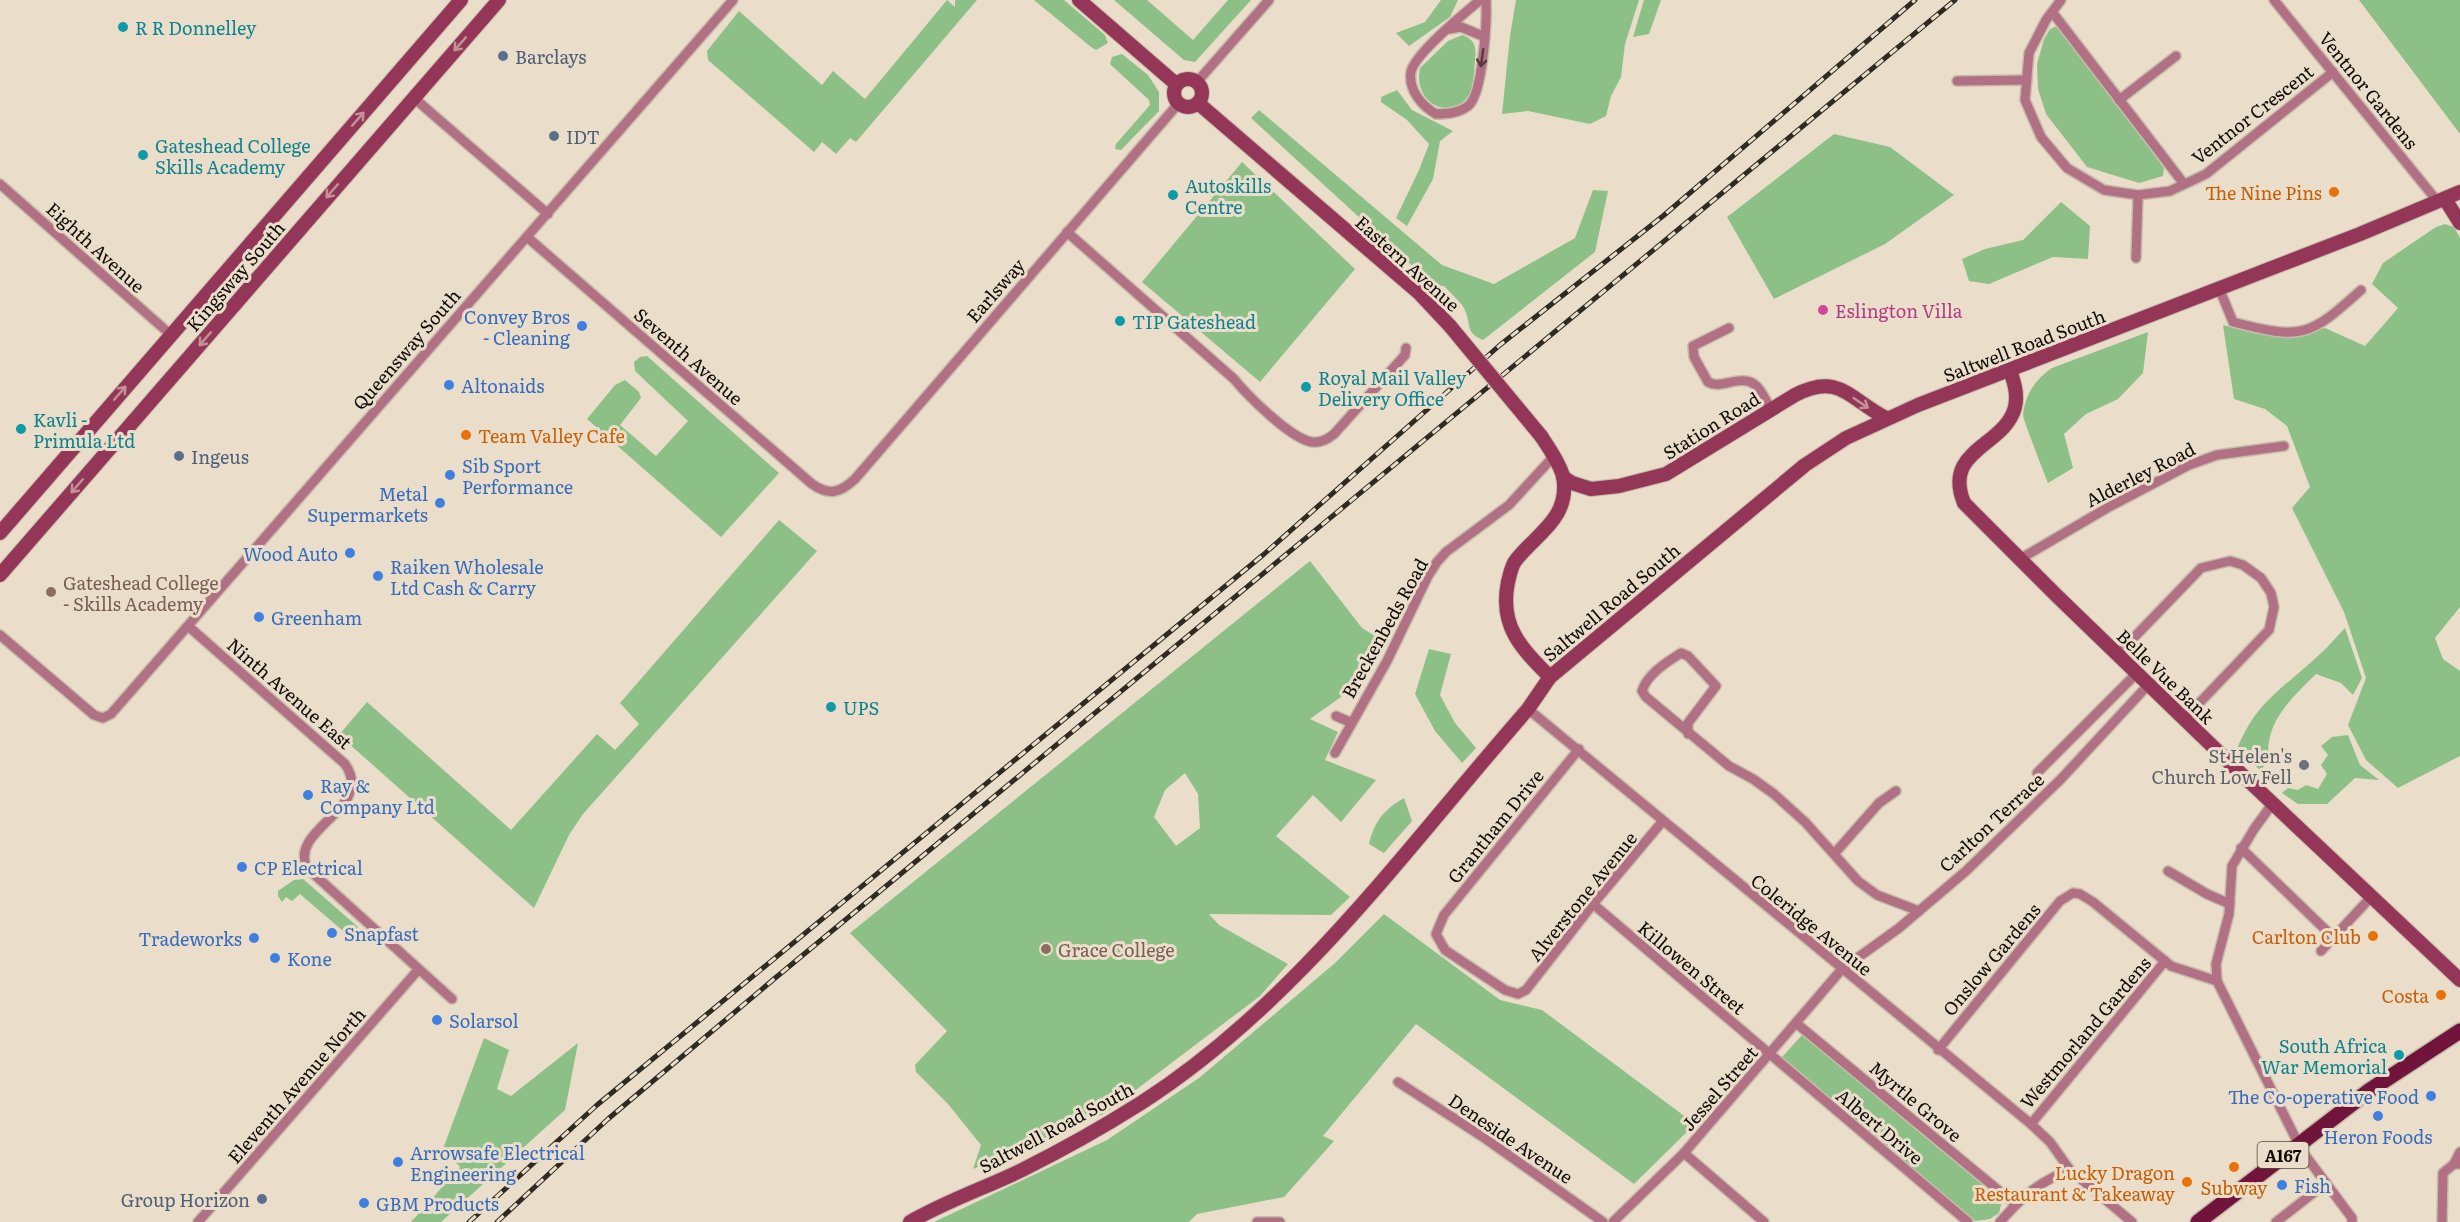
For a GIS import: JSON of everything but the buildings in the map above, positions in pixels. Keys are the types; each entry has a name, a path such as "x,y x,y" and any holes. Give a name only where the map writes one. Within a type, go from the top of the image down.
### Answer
{"main road":[{"name":"A167","path":"2198,1222 2379,1084 2460,1031"}],"street":[{"name":"Kingsway South","path":"0,533 461,0"},
{"name":"Kingsway South","path":"0,575 499,0"},
{"name":"Queensway South","path":"0,635 94,716 103,718 111,714 733,0"},
{"path":"1079,0 1176,84"},
{"path":"1197,82 1269,0"},
{"path":"1480,0 1424,51 1411,70 1415,92 1427,109 1436,114 1461,110 1469,106 1476,97 1485,37 1486,0"},
{"name":"Ventnor Crescent","path":"2061,0 2046,20 2029,53 2025,100 2041,137 2067,168 2104,190 2138,195 2170,190 2206,174 2333,72"},
{"name":"Ventnor Gardens","path":"2274,0 2442,200"},
{"path":"2052,13 2184,184"},
{"path":"1447,30 1461,27 1485,37"},
{"path":"2119,100 2176,56"},
{"path":"1184,79 1197,82 1202,90 1198,103 1191,107 1178,104 1174,96 1176,84 1184,79"},
{"path":"1957,81 2027,80"},
{"path":"414,98 548,214"},
{"name":"Eastern Avenue","path":"1198,103 1419,293 1450,326 1541,436 1554,456 1563,477"},
{"name":"Earlsway","path":"834,493 844,489 855,479 1178,104"},
{"name":"Eighth Avenue","path":"0,184 171,335"},
{"name":"Saltwell Road South","path":"910,1222 1024,1169 1082,1138 1141,1103 1224,1042 1277,996 1341,929 1528,709 1550,677 1805,465 1846,438 1886,418 2460,192"},
{"path":"2136,258 2138,195"},
{"path":"2442,200 2460,223"},
{"path":"1067,232 1234,379 1256,404 1309,441 1320,442 1334,434 1405,355 1406,348"},
{"name":"Seventh Avenue","path":"527,237 812,484 822,491 834,493"},
{"path":"2219,288 2233,322 2267,331 2289,333 2315,327 2328,320 2361,290"},
{"path":"1729,328 1693,346 1694,357 1708,382 1718,385 1744,378 1758,386 1771,409"},
{"name":"Belle Vue Bank","path":"2010,370 2016,389 2015,409 2001,429 1962,467 1958,479 1959,491 1964,502 2184,719 2460,980"},
{"name":"Station Road","path":"1563,477 1591,489 1660,476 1771,409 1811,387 1820,385 1837,387 1886,418"},
{"name":"Alderley Road","path":"2020,559 2107,508 2189,465 2217,455 2284,446"},
{"name":"Breckenbeds Road","path":"1335,753 1350,722 1387,661 1437,562 1446,552 1497,516 1517,498 1554,456"},
{"path":"1550,677 1531,658 1512,633 1507,618 1506,597 1514,562 1554,522 1560,507 1563,477"},
{"path":"2118,654 2201,568 2230,561 2243,565 2261,578 2271,592 2274,607 2269,630 2184,719"},
{"name":"Ninth Avenue East","path":"188,626 351,771 353,780 351,794 305,847 303,861 307,868 452,999"},
{"path":"1688,734 1688,723 1716,686 1688,656 1681,653 1666,662 1643,685 1642,691 1688,734 1729,766 1774,794 1804,822 1858,881 1877,895 1919,911"},
{"path":"2037,773 2137,673"},
{"name":"Carlton Terrace","path":"1842,969 1899,928 1966,871 2061,779 2149,684"},
{"name":"Coleridge Avenue","path":"1528,709 1938,1050 2031,1124 2050,1142 2070,1170"},
{"path":"1336,716 1350,722"},
{"name":"Grantham Drive","path":"1526,990 1518,994 1505,990 1445,950 1436,934 1444,915 1579,750"},
{"path":"1834,854 1879,803 1896,791"},
{"path":"2273,803 2241,848 2232,866 2227,924 2216,964 2217,981 2299,1144 2352,1218 2352,1222"},
{"name":"Alverstone Avenue","path":"1526,990 1593,904 1662,822"},
{"path":"2241,848 2334,938"},
{"path":"2168,871 2207,894 2230,904"},
{"name":"Onslow Gardens","path":"1938,1050 2060,901 2073,893 2080,894 2093,902 2165,961"},
{"path":"2321,951 2371,897"},
{"name":"Killowen Street","path":"1593,904 1770,1054"},
{"path":"2165,961 2179,970 2217,981"},
{"name":"Westmorland Gardens","path":"2031,1124 2165,961"},
{"name":"Jessel Street","path":"1613,1222 1684,1153 1842,969"},
{"name":"Eleventh Avenue North","path":"198,1222 418,970"},
{"name":"Myrtle Grove","path":"1796,1023 2015,1204"},
{"name":"Albert Drive","path":"1770,1054 1968,1222"},
{"name":"Deneside Avenue","path":"1398,1082 1603,1222"},
{"path":"2442,1222 2443,1173 2457,1164 2460,1152"},
{"path":"1684,1153 1764,1222"},
{"path":"2000,1222 2015,1204 2047,1178 2070,1170 2132,1222"},
{"path":"2276,1222 2326,1183"},
{"path":"1257,1222 1280,1222"}],"green space":[{"path":"947,0 955,7 955,0 977,0 856,142 850,138 836,154 822,142 814,152 708,60 707,51 739,11 822,85 833,71 865,99"},
{"path":"1034,0 1064,0 1105,35 1108,43 1096,50"},
{"path":"1114,0 1147,0 1193,40 1228,0 1251,0 1195,62 1184,60"},
{"path":"1441,0 1458,0 1450,17 1409,46 1396,33 1425,22"},
{"path":"1516,0 1639,0 1625,44 1621,77 1611,96 1606,116 1590,124 1528,111 1502,114"},
{"path":"1644,0 1661,0 1649,34 1633,37"},
{"path":"2359,0 2460,0 2460,134"},
{"path":"2057,26 2164,168 2163,176 2139,183 2087,167 2046,114 2038,89 2037,64 2044,39 2050,29"},
{"path":"1462,35 1470,39 1475,48 1476,56 1470,93 1463,102 1454,107 1436,106 1422,92 1419,81 1420,68 1448,41"},
{"path":"1122,54 1148,75 1159,92 1159,111 1121,150 1115,149 1116,144 1150,105 1149,100 1110,64 1112,57"},
{"path":"1397,90 1412,110 1453,131 1440,141 1433,179 1407,226 1396,218 1429,144 1407,120 1381,102 1381,97"},
{"path":"1259,110 1442,265 1494,284 1575,238 1593,190 1608,191 1595,252 1483,340 1471,332 1463,306 1444,286 1433,285 1251,118"},
{"path":"1834,134 1890,147 1954,195 1885,244 1774,299 1727,217"},
{"path":"1242,162 1355,269 1260,382 1142,282"},
{"path":"2061,202 2090,226 2088,259 2053,257 1989,284 1969,281 1962,259 1985,249 2023,240"},
{"path":"2445,224 2454,227 2460,238 2460,607 2435,638 2443,659 2460,671 2460,756 2398,788 2366,760 2348,725 2366,678 2344,612 2292,508 2310,487 2287,426 2265,409 2234,399 2223,325 2258,334 2294,336 2325,328 2365,346 2398,308 2372,284 2383,263 2436,227"},
{"path":"2148,332 2143,373 2118,399 2086,414 2064,434 2073,468 2048,483 2023,415 2032,388 2052,368"},
{"path":"647,356 779,473 721,537 587,419 615,385 625,380 639,392 641,398 620,425 656,456 688,421 635,371 634,362 640,357"},
{"path":"779,520 817,551 583,814 569,835 534,908 339,735 367,702 511,830 597,734 615,750 639,724 620,703"},
{"path":"1310,561 1362,628 1385,642 1370,669 1354,687 1310,719 1338,732 1325,760 1376,780 1341,822 1313,795 1276,836 1350,897 1331,915 1209,914 1219,925 1288,964 1260,996 1104,1114 1054,1131 1051,1136 973,1169 981,1145 948,1104 916,1072 915,1065 947,1031 850,933","holes":["1185,773 1198,794 1200,828 1176,846 1154,817 1165,790"]},
{"path":"2345,628 2362,678 2353,695 2341,683 2316,674 2281,713 2270,735 2269,762 2260,770 2237,749 2253,719 2272,696 2322,652"},
{"path":"1429,649 1451,654 1440,695 1455,723 1476,748 1462,763 1435,731 1415,694"},
{"path":"2348,735 2360,765 2379,780 2355,778 2327,804 2298,804 2282,793 2288,788 2298,790 2306,785 2318,789 2327,774 2321,765 2328,755 2321,746 2332,737"},
{"path":"1404,798 1412,821 1384,853 1369,844 1371,836 1381,816"},
{"path":"303,879 358,927 350,937 300,894 292,901 286,897 282,902 278,891 294,880"},
{"path":"1384,914 1500,1000 1542,1010 1695,1124 1634,1184 1416,1024 1323,1136 1334,1141 1284,1197 1197,1214 1189,1222 934,1222 1107,1140 1199,1078 1335,963"},
{"path":"1802,1035 2002,1201 1999,1213 1990,1219 1975,1221 1782,1057"},
{"path":"484,1038 509,1050 497,1089 511,1096 578,1043 565,1110 441,1222 411,1222 460,1167 443,1149"}],"railway":[{"path":"469,1222 597,1105 1263,555 1500,345 1663,216 1915,0"},
{"path":"497,1222 608,1119 774,979 1955,0"}],"place":[{"name":"R R Donnelley","path":"123,27"},
{"name":"Barclays","path":"503,56"},
{"name":"IDT","path":"554,136"},
{"name":"Gateshead College Skills Academy","path":"143,155"},
{"name":"The Nine Pins","path":"2334,192"},
{"name":"Autoskills Centre","path":"1173,195"},
{"name":"Eslington Villa","path":"1823,310"},
{"name":"TIP Gateshead","path":"1120,321"},
{"name":"Convey Bros - Cleaning","path":"582,326"},
{"name":"Altonaids","path":"449,385"},
{"name":"Royal Mail Valley Delivery Office","path":"1306,387"},
{"name":"Kavli - Primula Ltd","path":"21,429"},
{"name":"Team Valley Cafe","path":"466,435"},
{"name":"Ingeus","path":"179,456"},
{"name":"Sib Sport Performance","path":"450,475"},
{"name":"Metal Supermarkets","path":"440,503"},
{"name":"Wood Auto","path":"350,553"},
{"name":"Raiken Wholesale Ltd Cash & Carry","path":"378,576"},
{"name":"Gateshead College - Skills Academy","path":"51,592"},
{"name":"Greenham","path":"259,617"},
{"name":"UPS","path":"831,707"},
{"name":"St Helen's Church Low Fell","path":"2304,765"},
{"name":"Ray & Company Ltd","path":"308,795"},
{"name":"CP Electrical","path":"242,867"},
{"name":"Snapfast","path":"332,933"},
{"name":"Carlton Club","path":"2373,936"},
{"name":"Tradeworks","path":"254,938"},
{"name":"Grace College","path":"1046,949"},
{"name":"Kone","path":"275,958"},
{"name":"Costa","path":"2441,995"},
{"name":"Solarsol","path":"437,1020"},
{"name":"South Africa War Memorial","path":"2399,1055"},
{"name":"The Co-operative Food","path":"2431,1096"},
{"name":"Heron Foods","path":"2378,1116"},
{"name":"Arrowsafe Electrical Engineering","path":"398,1162"},
{"name":"Subway","path":"2234,1167"},
{"name":"Lucky Dragon Restaurant & Takeaway","path":"2187,1182"},
{"name":"Fish","path":"2282,1185"},
{"name":"Group Horizon","path":"262,1199"},
{"name":"GBM Products","path":"364,1203"}]}
